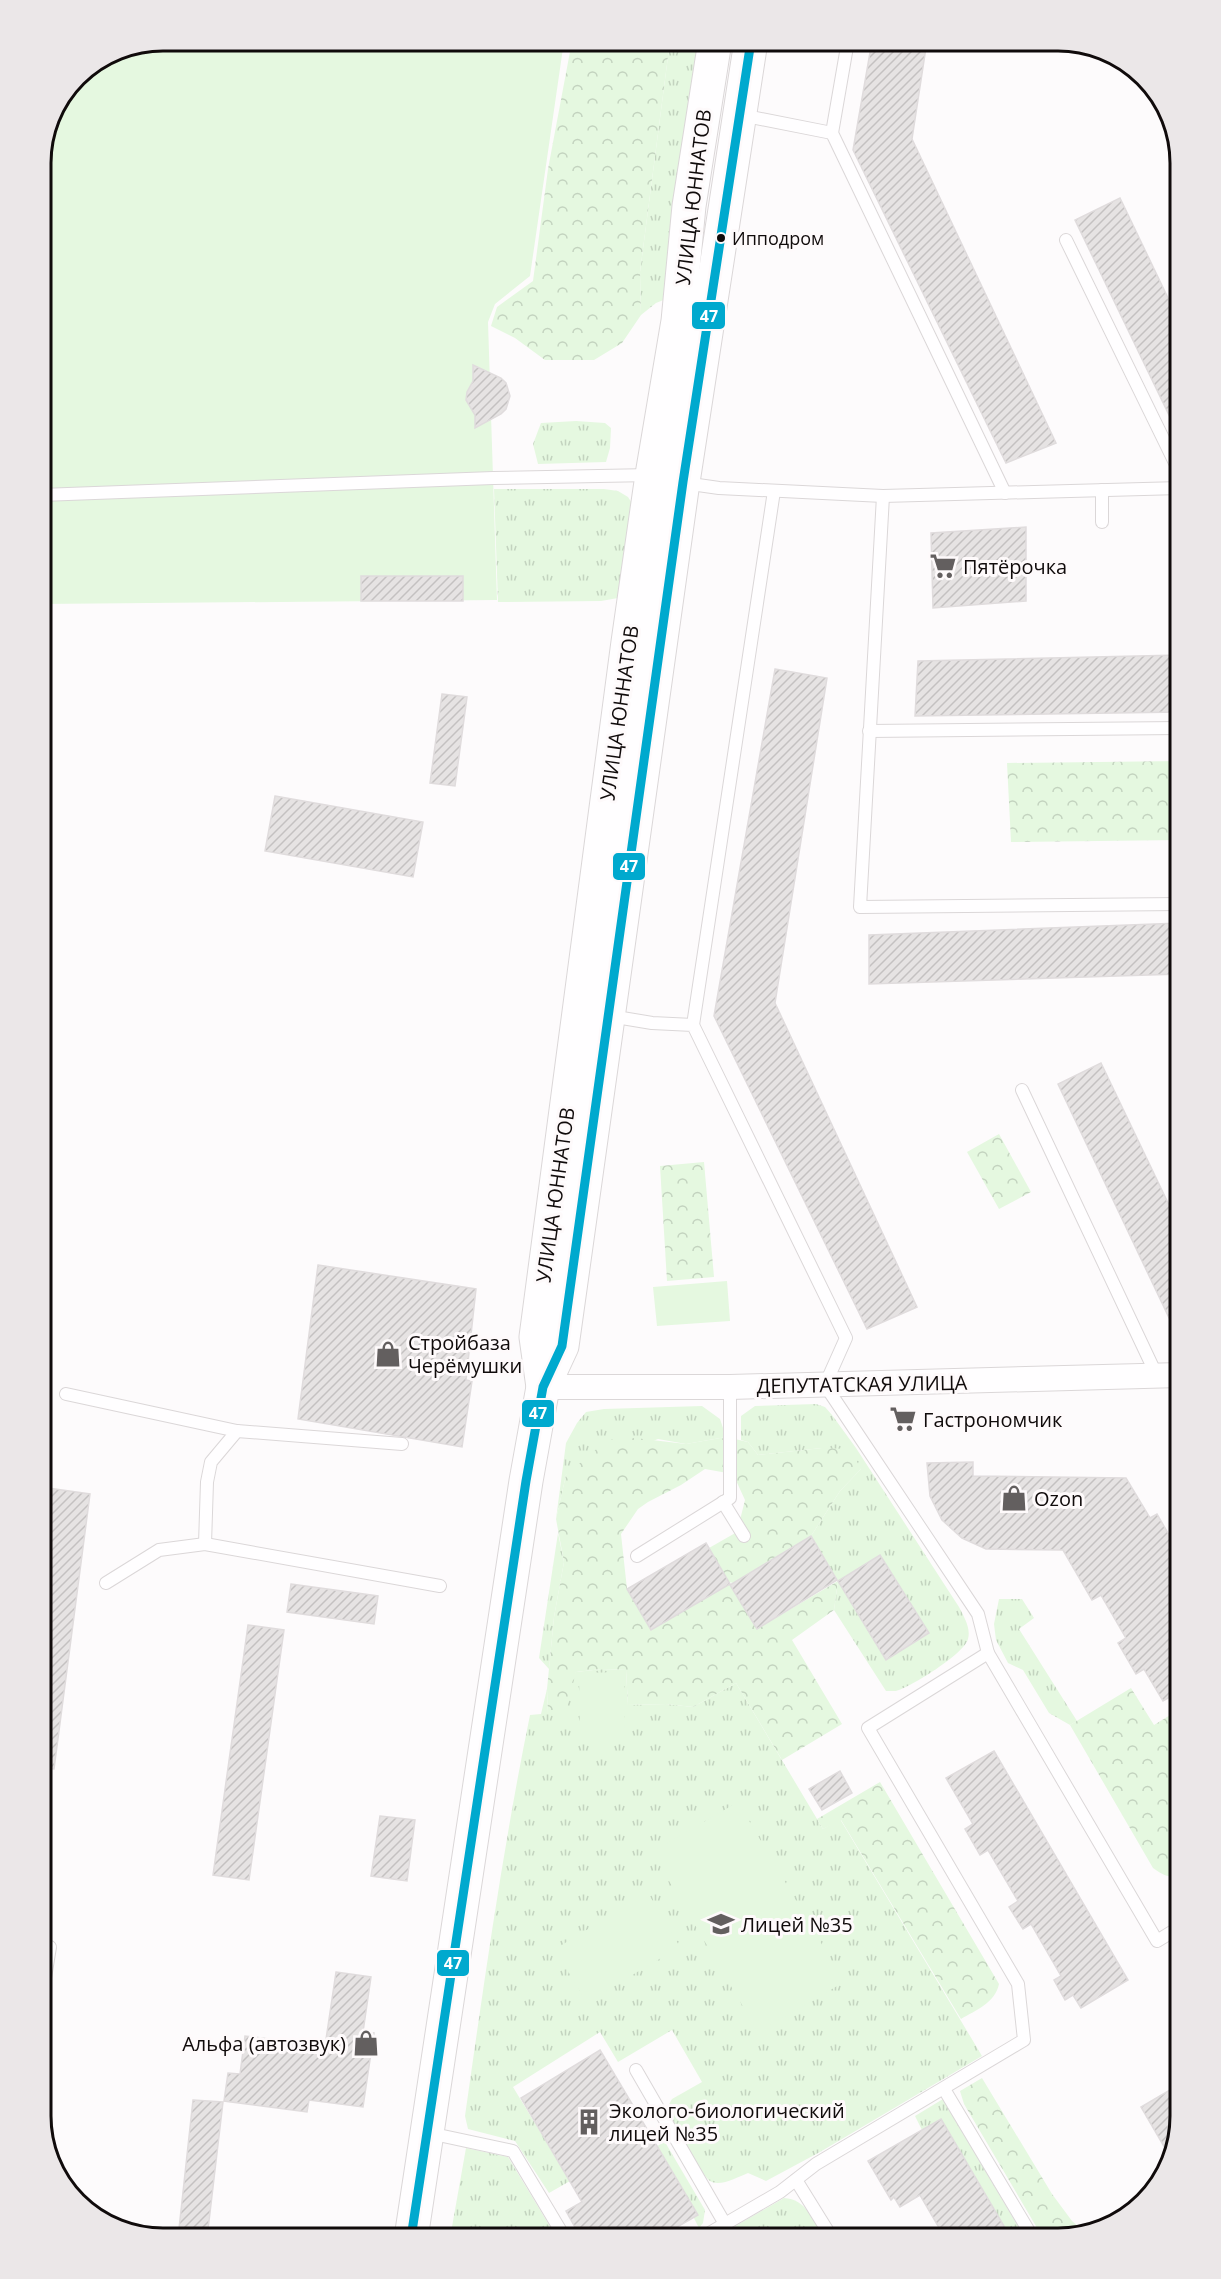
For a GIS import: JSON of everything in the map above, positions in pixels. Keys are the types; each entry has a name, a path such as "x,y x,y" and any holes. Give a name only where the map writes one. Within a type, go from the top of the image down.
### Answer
{"main road":[{"name":"УЛИЦА ЮННАТОВ","path":"668,479 678,321 689,206 713,51"},
{"name":"УЛИЦА ЮННАТОВ","path":"413,2228 507,1600 543,1387 561,1346 594,1013 668,479 749,51"}],"street":[{"name":"ДЕПУТАТСКАЯ УЛИЦА","path":"543,1387 730,1387 1169,1375"}],"lane":[{"path":"846,51 832,133 1005,493"},
{"path":"739,115 832,133"},
{"path":"1066,240 1170,453"},
{"path":"51,495 493,478 668,479 719,488 883,496 1170,488"},
{"path":"1102,490 1102,522"},
{"path":"774,491 693,1025 846,1338 825,1385 978,1614 988,1653 1157,1941 1170,1933"},
{"path":"883,496 860,907 1170,904"},
{"path":"869,731 1170,728"},
{"path":"594,1013 652,1023 693,1025"},
{"path":"1022,1090 1169,1375"},
{"path":"637,1556 730,1498 730,1387"},
{"path":"66,1394 237,1431 402,1444"},
{"path":"205,1544 207,1482 211,1462 237,1431"},
{"path":"723,1502 744,1536"},
{"path":"106,1583 159,1550 205,1544 440,1586"},
{"path":"718,2228 796,2180 816,2164 1024,2040 1018,1984 868,1728 988,1653"},
{"path":"636,2070 725,2224"},
{"path":"944,2089 1027,2228"},
{"path":"428,2133 513,2151 560,2228"},
{"path":"796,2180 826,2228"}],"green space":[{"path":"156,51 563,51 530,276 495,304 488,322 497,600 51,604 51,156 55,134 63,113 79,89 89,79 113,63 127,57"},
{"path":"570,51 669,51 640,272 641,315 622,343 594,360 545,360 515,338 491,326 497,307 533,281 548,169"},
{"path":"669,51 714,51 681,293 656,303 641,315 640,272"},
{"path":"576,421 605,423 611,428 610,448 606,462 538,464 533,444 541,423"},
{"path":"494,489 604,489 618,491 628,497 635,508 629,574 618,598 601,601 498,602"},
{"path":"1170,761 1170,840 1011,842 1007,763"},
{"path":"999,1134 1031,1192 999,1209 967,1152"},
{"path":"704,1162 714,1277 667,1281 660,1166"},
{"path":"727,1281 730,1321 657,1326 653,1287"},
{"path":"816,1404 825,1407 856,1448 959,1607 968,1627 968,1639 957,1653 924,1677 896,1691 886,1691 834,1610 838,1581 811,1536 840,1491 861,1469 822,1448 758,1455 748,1442 741,1440 741,1416 755,1406","holes":["880,1555 929,1633 886,1660 838,1581"]},
{"path":"702,1406 720,1419 726,1437 686,1444 658,1439 566,1475 556,1519 566,1443 586,1412 604,1409"},
{"path":"726,1437 748,1442 758,1455 822,1448 850,1449 861,1469 840,1491 811,1536 733,1583 729,1582 709,1548 737,1532 745,1500 733,1474 705,1469 638,1509 621,1534 627,1589 651,1630 730,1584 757,1629 838,1581 834,1610 792,1640 842,1724 782,1760 736,1683 693,1707 666,1704 628,1705 626,1670 602,1669 576,1672 566,1711 548,1713 547,1689 554,1617 564,1562 556,1519 566,1475 607,1440 635,1438 686,1444"},
{"path":"558,1533 564,1562 554,1617 549,1669 539,1658"},
{"path":"999,1599 1022,1599 1034,1618 1019,1629 1077,1721 1070,1725 1049,1713 1023,1670 1008,1663 996,1640 994,1624"},
{"name":"Лицей №35","path":"602,1669 626,1670 628,1705 666,1704 693,1707 736,1683 823,1829 840,1819 982,2056 820,2152 766,2181 748,2173 735,2179 716,2183 702,2172 670,2115 668,2106 672,2099 702,2082 672,2030 618,2062 600,2032 513,2087 570,2181 549,2193 515,2141 468,2129 465,2116 487,1965 511,1814 530,1715 541,1714 547,1689 548,1713 576,1672"},
{"path":"624,1672 625,1739 580,1739 579,1673"},
{"path":"1131,1688 1154,1725 1170,1715 1170,1876 1153,1868 1070,1725"},
{"path":"880,1782 999,1984 997,1991 989,2001 961,2019 841,1820 823,1829 817,1819"},
{"path":"738,1802 844,1982 758,2032 652,1852"},
{"path":"648,1893 680,1947 586,2002 555,1949"},
{"path":"982,2078 1052,2194 1078,2226 1037,2228 964,2104 960,2091"},
{"path":"943,2099 1019,2228 1005,2228 941,2119 922,2130 915,2116"},
{"path":"665,2142 705,2210 703,2223 699,2228 657,2146"},
{"path":"466,2148 508,2157 551,2228 452,2228"},
{"path":"784,2198 792,2199 804,2207 819,2228 732,2228"}],"building":[{"path":"870,51 925,51 912,139 1056,443 1006,463 853,150"},
{"path":"1120,198 1170,302 1170,417 1075,220"},
{"path":"473,365 501,378 506,383 510,396 506,409 501,414 475,428 475,415 466,400 467,392 473,381"},
{"path":"1026,527 1026,601 933,608 931,533"},
{"path":"361,576 463,576 463,601 361,601"},
{"path":"1170,655 1170,712 915,716 918,661"},
{"path":"775,669 827,678 775,1003 917,1307 867,1329 714,1016"},
{"path":"442,694 467,697 455,786 430,783"},
{"path":"275,796 423,822 413,877 265,851"},
{"path":"1170,923 1170,974 869,984 869,935"},
{"path":"1101,1063 1170,1207 1170,1320 1058,1084"},
{"name":"Стройбаза Черёмушки","path":"318,1265 476,1289 466,1380 472,1381 462,1447 298,1419"},
{"path":"973,1462 973,1476 1126,1478 1150,1518 1157,1514 1170,1537 1170,1697 1163,1701 1144,1669 1136,1674 1118,1643 1126,1638 1101,1595 1092,1600 1063,1550 986,1549 962,1538 942,1520 930,1496 927,1463"},
{"path":"51,1488 90,1494 54,1769 51,1769"},
{"path":"811,1536 837,1580 757,1629 730,1585"},
{"path":"706,1543 730,1584 651,1630 627,1589"},
{"path":"880,1555 929,1633 886,1660 838,1581"},
{"path":"291,1584 378,1596 374,1624 287,1612"},
{"path":"248,1625 284,1630 249,1880 213,1875"},
{"path":"994,1751 1128,1980 1081,2008 1073,1995 1065,2000 1054,1980 1061,1976 1031,1924 1023,1929 1009,1907 1018,1901 988,1850 980,1855 965,1829 973,1824 946,1778"},
{"path":"840,1771 852,1793 822,1810 809,1789"},
{"path":"380,1816 415,1820 407,1881 371,1876"},
{"path":"336,1972 371,1977 363,2032 374,2033 363,2107 309,2100 307,2112 224,2101 228,2073 240,2074 245,2036 325,2046"},
{"name":"Эколого-биологический лицей №35","path":"600,2050 698,2215 675,2228 575,2228 566,2211 582,2202 521,2098"},
{"path":"1170,2090 1169,2131 1165,2148 1141,2107"},
{"path":"193,2100 223,2102 208,2228 179,2228"},
{"name":"Эколого-биологический лицей №35","path":"941,2119 1005,2228 939,2228 920,2195 900,2207 894,2197 891,2200 868,2161"}],"transit line":[{"name":"47","path":"413,2228 526,1481 543,1387 562,1346 683,482 749,51"}],"place":[{"name":"Ипподром","path":"721,238"},
{"name":"Пятёрочка","path":"943,566"},
{"name":"Стройбаза Черёмушки","path":"388,1354"},
{"name":"Гастрономчик","path":"903,1419"},
{"name":"Ozon","path":"1014,1498"},
{"name":"Лицей №35","path":"721,1924"},
{"name":"Альфа (автозвук)","path":"366,2043"},
{"name":"Эколого-биологический лицей №35","path":"589,2122"}]}
